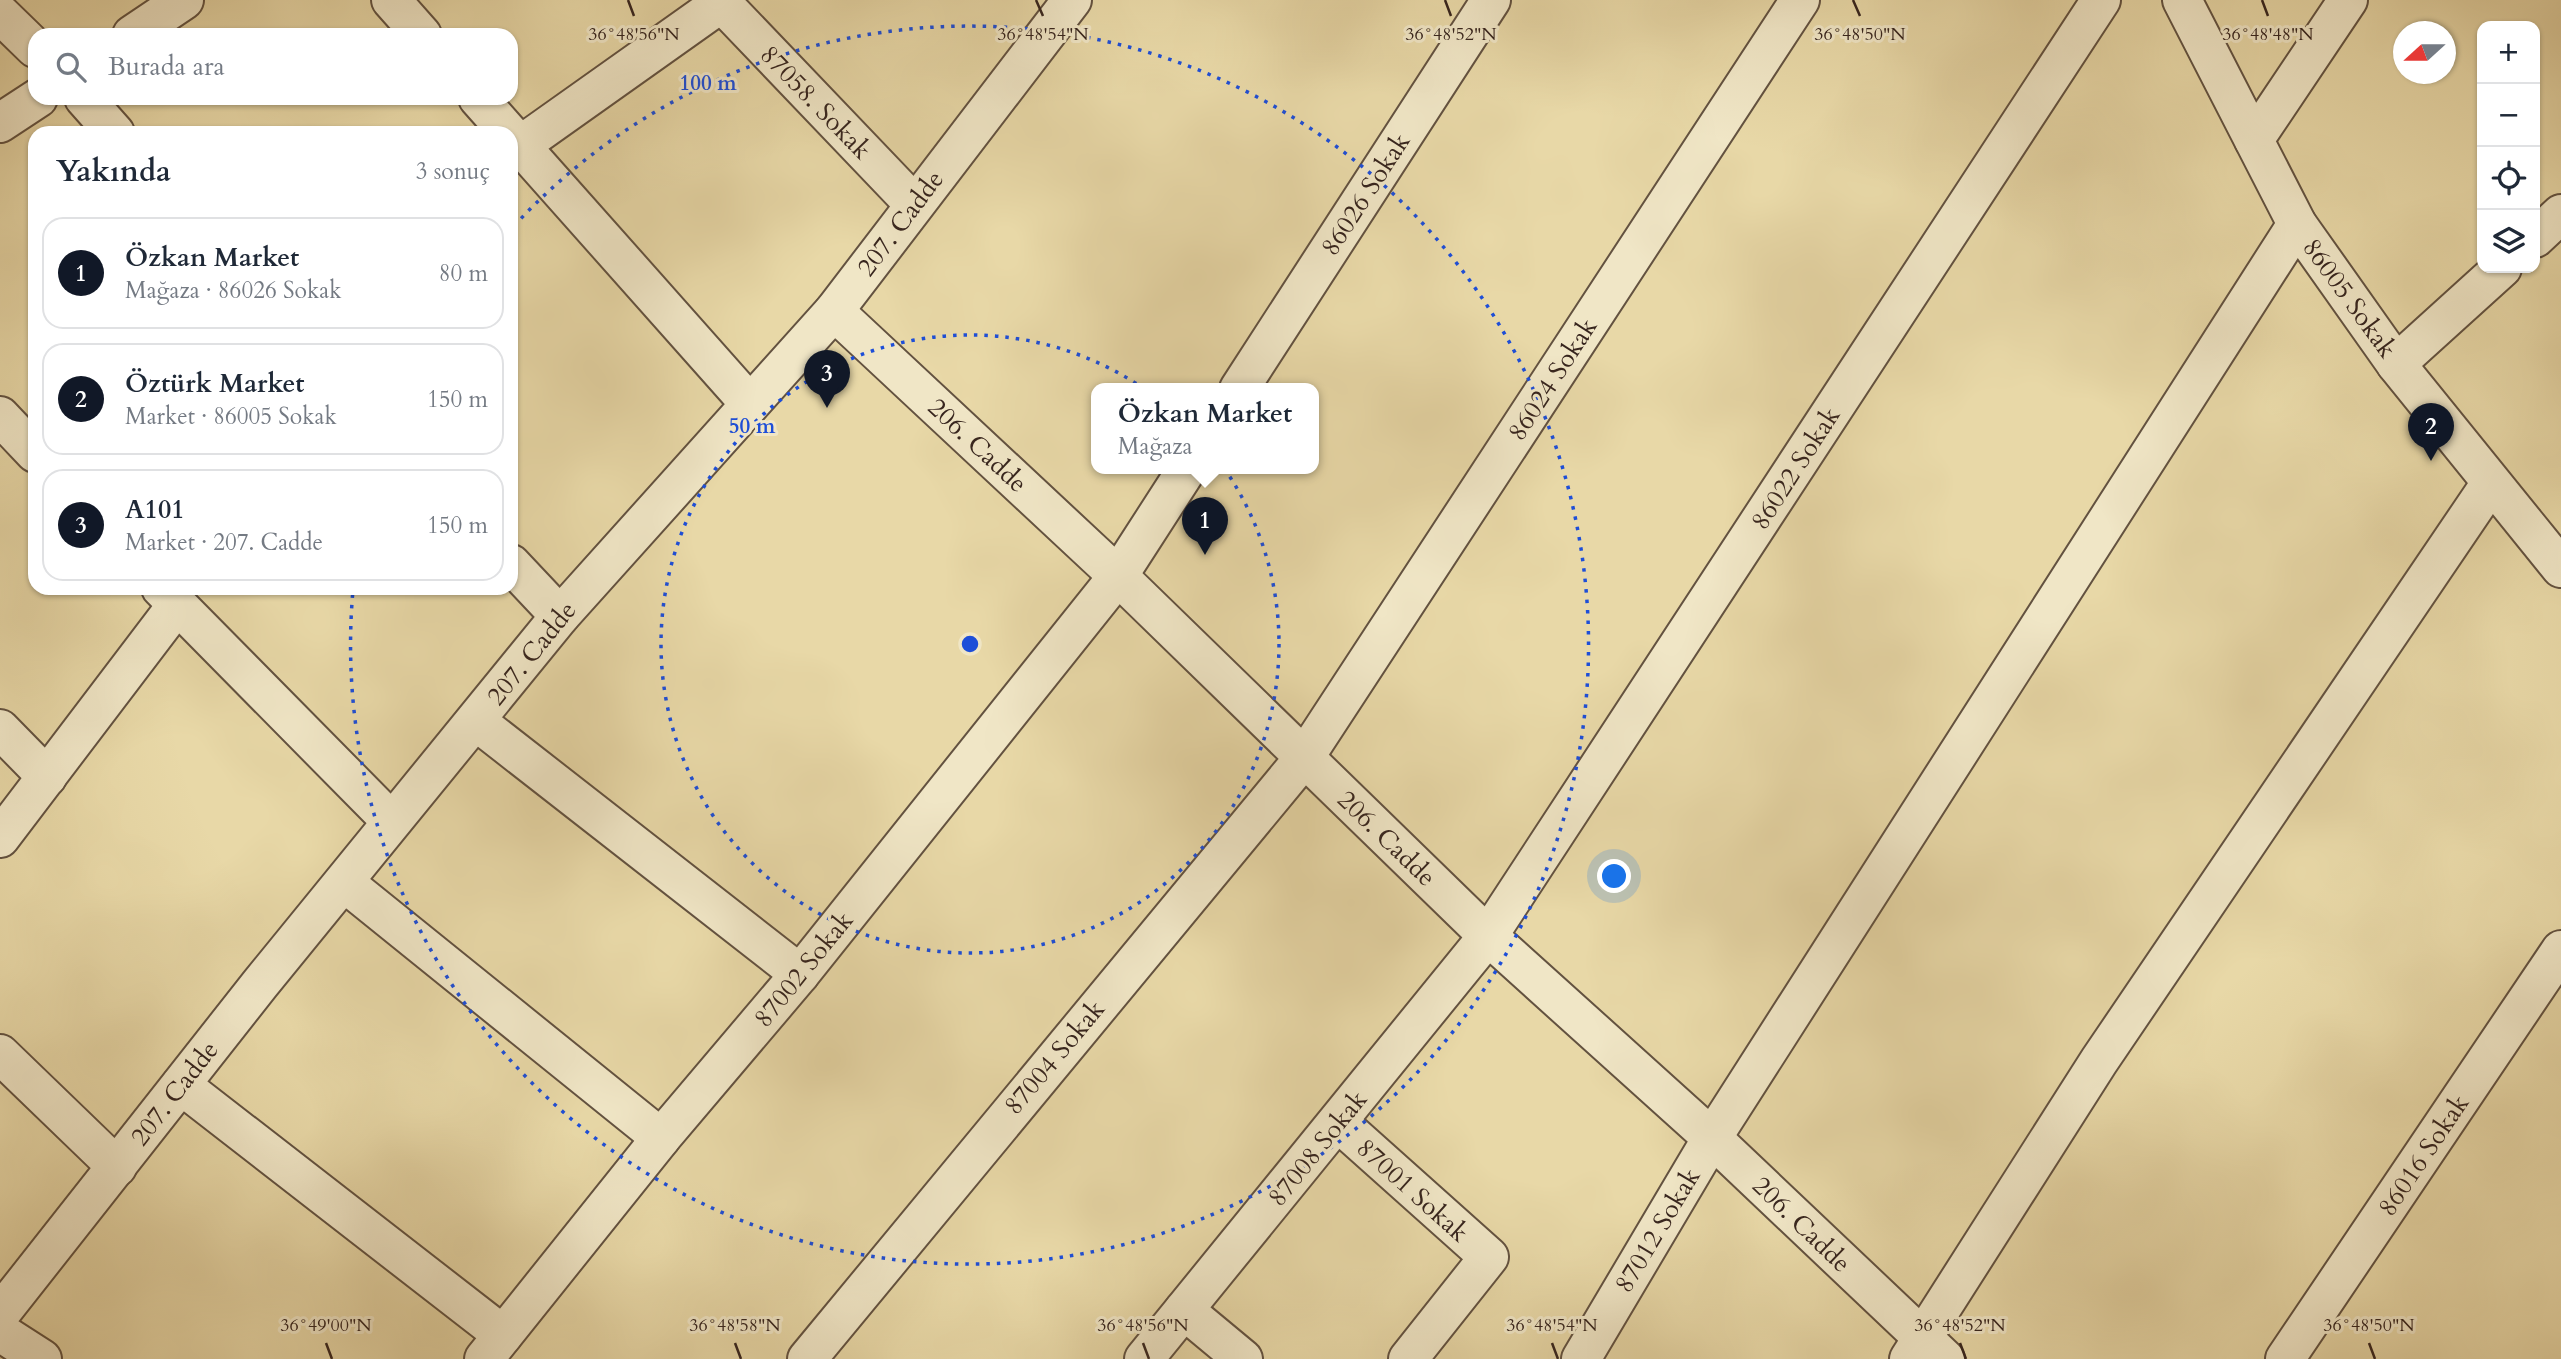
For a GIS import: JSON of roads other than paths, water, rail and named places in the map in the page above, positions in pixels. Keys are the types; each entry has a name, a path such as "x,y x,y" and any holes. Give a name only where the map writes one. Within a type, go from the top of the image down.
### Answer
{"street":[{"path":"142,28 184,0"},
{"path":"391,0 416,28"},
{"name":"207. Cadde","path":"0,1314 345,883 391,821 559,616 834,311 1072,0"},
{"name":"86026 Sokak","path":"1243,383 1491,0"},
{"name":"86024 Sokak","path":"1304,758 1800,0"},
{"name":"86022 Sokak","path":"1488,936 2101,0"},
{"name":"86005 Sokak","path":"2182,0 2297,224 2396,363 2491,483 2557,554"},
{"path":"2254,140 2348,0"},
{"path":"518,138 720,2"},
{"name":"87058. Sokak","path":"720,2 914,204"},
{"path":"0,14 28,41"},
{"path":"0,123 28,105"},
{"path":"90,105 110,126"},
{"path":"484,105 501,126"},
{"path":"518,147 750,404"},
{"path":"2540,233 2561,214"},
{"name":"87012 Sokak","path":"1581,1359 1712,1138 2297,224"},
{"path":"2396,363 2496,273"},
{"name":"206. Cadde","path":"834,311 1118,576 1488,936 1712,1138 1925,1352"},
{"path":"0,416 28,446"},
{"path":"1118,576 1184,474"},
{"path":"1925,1352 2099,1061 2491,483"},
{"path":"518,572 559,616"},
{"name":"87002 Sokak","path":"494,1347 661,1138 800,974 1118,576"},
{"path":"0,838 47,776 169,597 391,821"},
{"path":"475,721 800,974"},
{"path":"0,729 47,776"},
{"name":"87004 Sokak","path":"807,1359 1304,758"},
{"path":"345,883 661,1138"},
{"name":"87008 Sokak","path":"1144,1359 1488,936"},
{"name":"86016 Sokak","path":"2285,1359 2561,950"},
{"path":"0,1054 117,1167"},
{"path":"181,1085 494,1347"},
{"name":"87001 Sokak","path":"1338,1122 1489,1257 1408,1359"},
{"path":"1184,1310 1243,1359"},
{"path":"0,1332 42,1359"}],"place":[{"name":"A101","path":"827,408"},
{"name":"Öztürk Market","path":"2431,461"},
{"name":"Özkan Market","path":"1205,555"}]}
